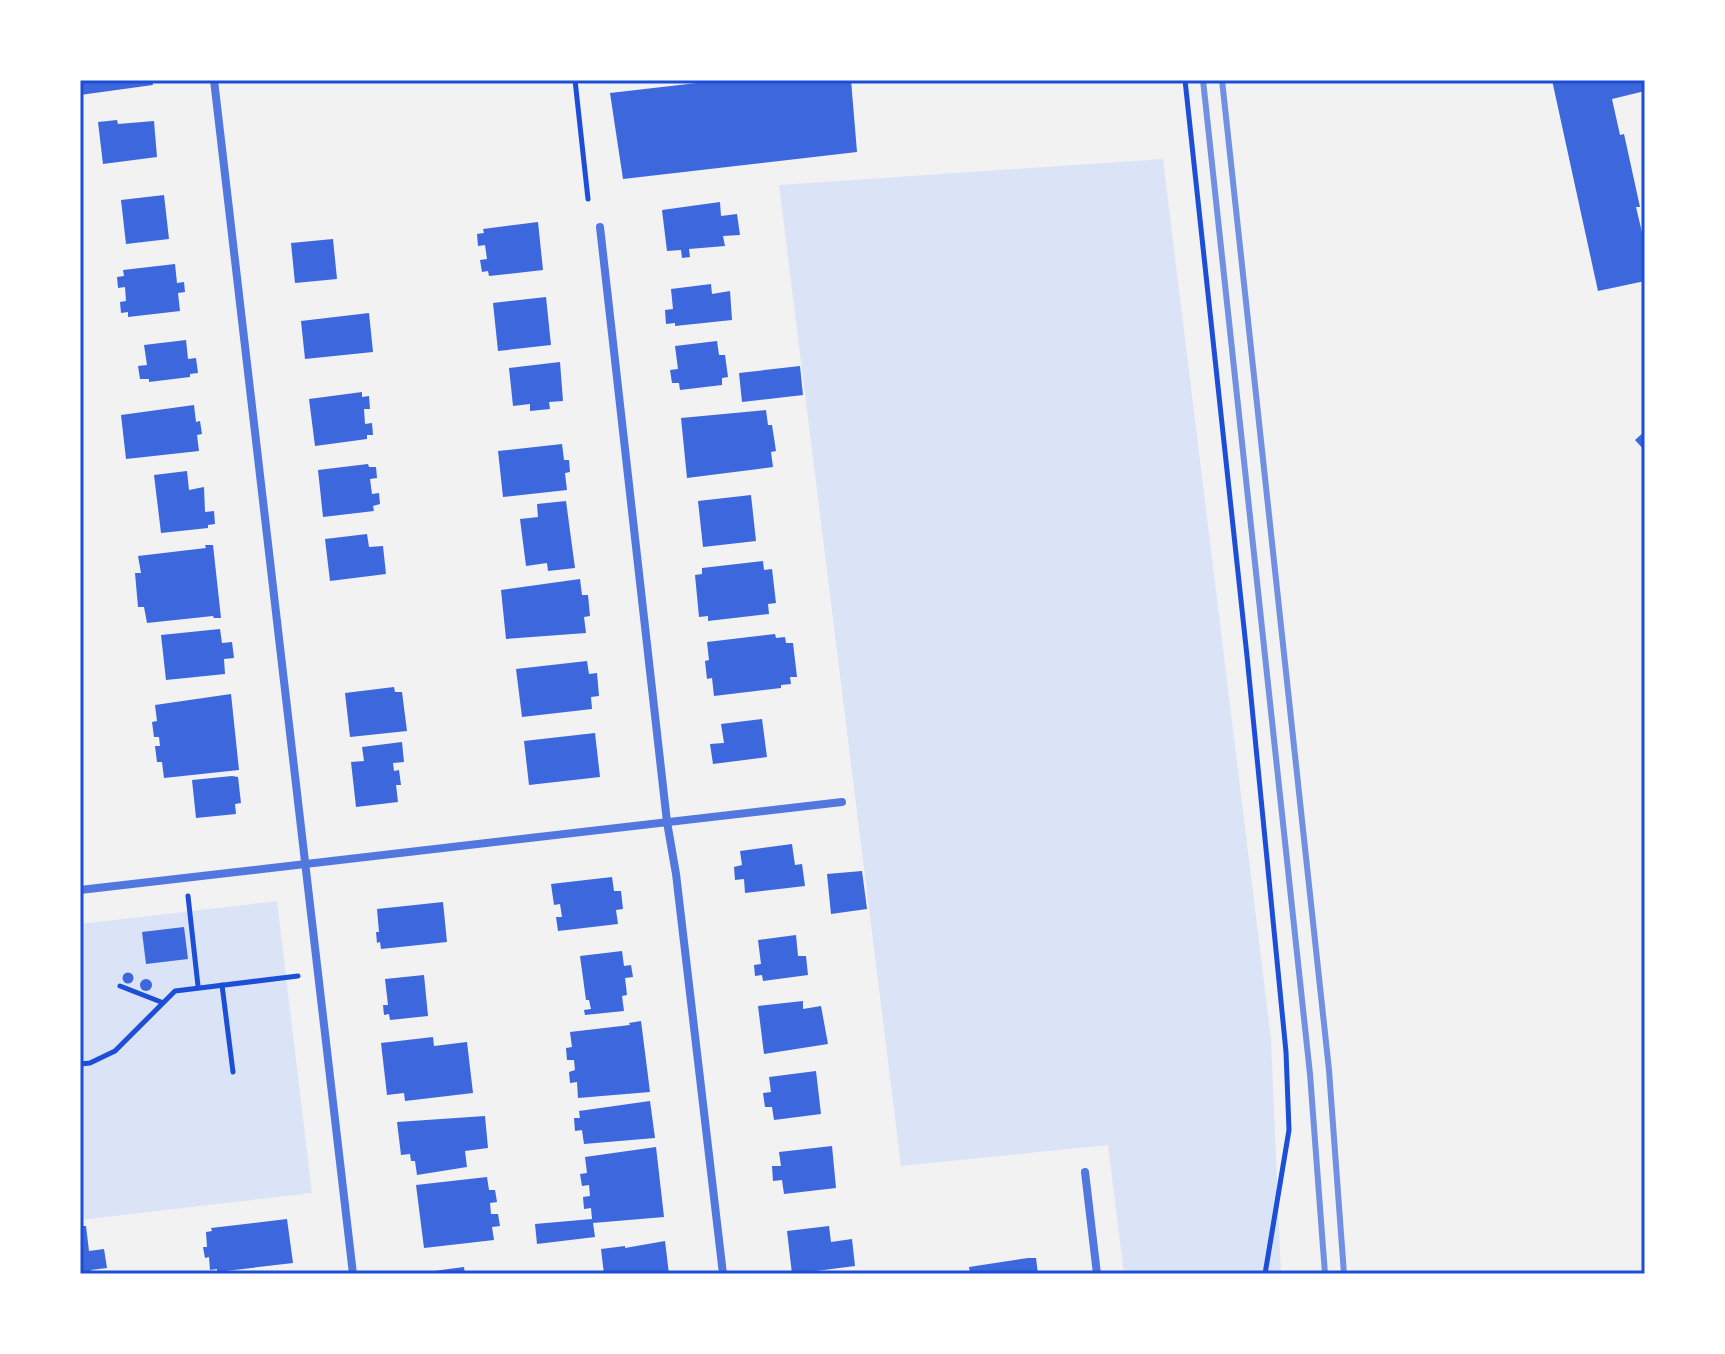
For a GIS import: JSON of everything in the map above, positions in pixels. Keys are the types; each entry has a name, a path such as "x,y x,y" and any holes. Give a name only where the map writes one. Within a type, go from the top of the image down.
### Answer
{"street":[{"path":"214,80 353,1274"},
{"path":"600,227 667,822 676,874 723,1274"},
{"path":"80,890 842,802"},
{"path":"1085,1172 1097,1274"}],"path":[{"path":"575,80 588,199"},
{"path":"1185,80 1286,1052 1289,1130 1265,1274"},
{"path":"186,878 198,986"},
{"path":"80,1064 90,1063 115,1051 175,991 318,974"},
{"path":"222,985 233,1072"},
{"path":"120,986 161,1002"}],"shaded area":[{"path":"1163,159 1271,1039 1281,1274 1124,1274 1108,1145 901,1166 779,185"},
{"path":"277,901 312,1193 80,1220 80,924"}],"building":[{"path":"80,80 152,80 153,85 80,95"},
{"path":"723,80 851,80 857,152 623,179 610,93"},
{"path":"1552,80 1645,80 1645,91 1612,99 1620,135 1624,134 1640,207 1636,207 1645,245 1645,281 1598,291"},
{"path":"117,120 118,124 154,121 157,157 103,164 98,122"},
{"path":"164,195 169,239 126,244 121,200"},
{"path":"720,202 721,216 737,214 740,235 723,236 725,246 689,249 690,257 682,258 681,250 667,251 662,210"},
{"path":"538,222 543,270 489,276 488,271 482,272 480,260 487,259 485,245 478,246 477,234 484,233 483,229"},
{"path":"333,239 337,279 295,283 291,243"},
{"path":"175,264 177,283 184,282 185,292 178,293 180,311 128,317 128,312 121,313 120,302 126,301 125,287 118,288 117,277 124,276 123,270"},
{"path":"711,284 712,294 730,291 732,320 675,326 675,323 666,324 665,310 673,309 671,289"},
{"path":"546,297 551,345 498,351 493,303"},
{"path":"369,313 373,352 305,359 301,321"},
{"path":"186,340 188,359 196,358 198,373 190,374 190,377 149,382 149,379 140,379 138,366 147,365 144,345"},
{"path":"717,341 719,355 725,355 728,377 722,378 722,385 680,390 679,383 672,383 670,370 678,369 675,346"},
{"path":"560,362 563,401 549,402 550,409 530,411 530,404 513,406 509,368"},
{"path":"800,366 803,395 742,402 739,373"},
{"path":"362,392 362,397 369,396 370,409 364,409 365,424 372,423 373,435 367,435 367,439 315,446 309,399"},
{"path":"194,405 196,422 200,421 202,434 197,435 199,451 126,459 121,415"},
{"path":"766,410 776,451 771,452 773,467 687,478 681,418"},
{"path":"1645,431 1645,451 1635,440"},
{"path":"562,444 564,460 569,460 570,472 565,473 567,490 503,497 498,451"},
{"path":"368,464 369,467 376,467 377,478 370,479 372,494 379,493 380,504 373,506 374,511 323,517 318,470"},
{"path":"187,471 189,490 204,487 205,512 214,511 215,524 208,525 208,528 161,533 154,475"},
{"path":"751,495 756,541 703,547 698,501"},
{"path":"566,501 575,568 548,571 547,563 526,566 520,519 538,517 537,504"},
{"path":"367,534 369,547 383,546 386,574 330,581 325,539"},
{"path":"205,545 213,545 221,618 213,616 147,623 144,607 138,607 135,573 141,573 138,556 206,548"},
{"path":"763,561 764,570 772,569 776,603 768,604 769,614 708,621 708,616 699,617 695,575 702,574 702,568"},
{"path":"580,579 582,595 588,595 590,616 584,617 586,633 506,639 501,590"},
{"path":"220,629 222,643 232,642 234,658 224,659 225,674 166,680 161,635"},
{"path":"775,634 776,638 785,637 786,643 793,643 797,677 790,677 791,684 781,685 781,688 714,696 712,678 707,679 707,642"},
{"path":"587,661 589,674 597,673 599,696 591,697 592,709 522,717 516,669"},
{"path":"394,687 395,692 402,692 407,731 350,737 345,693"},
{"path":"231,694 239,770 164,778 162,762 157,762 155,746 160,746 159,737 154,737 152,722 157,721 155,705"},
{"path":"762,719 767,757 713,764 710,744 724,743 721,724"},
{"path":"595,733 600,777 529,785 524,741"},
{"path":"402,742 404,762 393,763 394,771 399,770 401,785 396,785 398,802 356,807 351,762 364,761 362,747"},
{"path":"238,777 241,803 235,804 236,814 196,818 192,780"},
{"path":"792,844 795,865 802,864 805,886 745,893 744,879 735,880 734,867 742,865 740,851"},
{"path":"862,871 867,909 831,914 827,874"},
{"path":"612,877 614,891 621,891 623,909 616,910 618,924 558,931 556,917 562,917 560,904 554,905 551,884"},
{"path":"443,902 447,942 381,949 380,942 377,943 377,909"},
{"path":"184,927 188,959 146,964 142,932"},
{"path":"796,935 798,956 806,956 808,975 763,981 762,975 755,976 754,965 761,964 758,940"},
{"path":"622,951 624,966 631,965 633,977 625,978 627,995 622,996 624,1011 585,1015 584,1010 591,1009 589,1000 586,1000 580,956"},
{"path":"128,972 134,978 128,984 122,978"},
{"path":"424,975 428,1016 390,1020 389,1014 384,1015 383,1005 388,1005 385,979"},
{"path":"146,979 152,985 146,991 140,985"},
{"path":"803,1001 803,1009 821,1006 828,1044 764,1054 758,1006"},
{"path":"641,1021 650,1092 578,1098 577,1082 570,1083 569,1072 575,1070 574,1060 567,1060 566,1048 572,1047 570,1032"},
{"path":"433,1037 434,1046 467,1042 473,1093 405,1101 404,1093 387,1095 381,1043"},
{"path":"816,1071 821,1114 774,1120 772,1107 765,1107 763,1093 771,1092 769,1077"},
{"path":"650,1101 655,1138 584,1144 582,1130 575,1131 574,1118 580,1118 579,1111"},
{"path":"485,1116 488,1148 465,1151 467,1167 417,1175 415,1161 411,1161 410,1154 401,1155 397,1122"},
{"path":"832,1146 836,1188 784,1194 782,1180 773,1181 772,1166 781,1166 779,1152"},
{"path":"656,1147 664,1217 593,1223 595,1237 537,1244 535,1224 592,1219 591,1208 584,1209 583,1197 590,1196 589,1185 582,1186 580,1174 587,1173 585,1157"},
{"path":"487,1177 489,1190 495,1190 497,1202 490,1203 491,1214 498,1214 500,1226 492,1227 494,1240 424,1248 416,1185"},
{"path":"287,1219 293,1263 217,1272 217,1269 210,1270 209,1257 205,1258 203,1247 207,1247 206,1232 212,1231 211,1228"},
{"path":"80,1226 86,1226 89,1251 104,1249 107,1268 80,1274"},
{"path":"829,1226 831,1242 852,1239 855,1266 792,1274 787,1231"},
{"path":"665,1241 669,1274 604,1274 601,1249"},
{"path":"1036,1258 1038,1274 970,1274 969,1267"},
{"path":"464,1267 465,1274 426,1274 426,1272"}],"railway":[{"path":"1203,80 1310,1074 1325,1274"},
{"path":"1222,80 1329,1070 1344,1274"}]}
